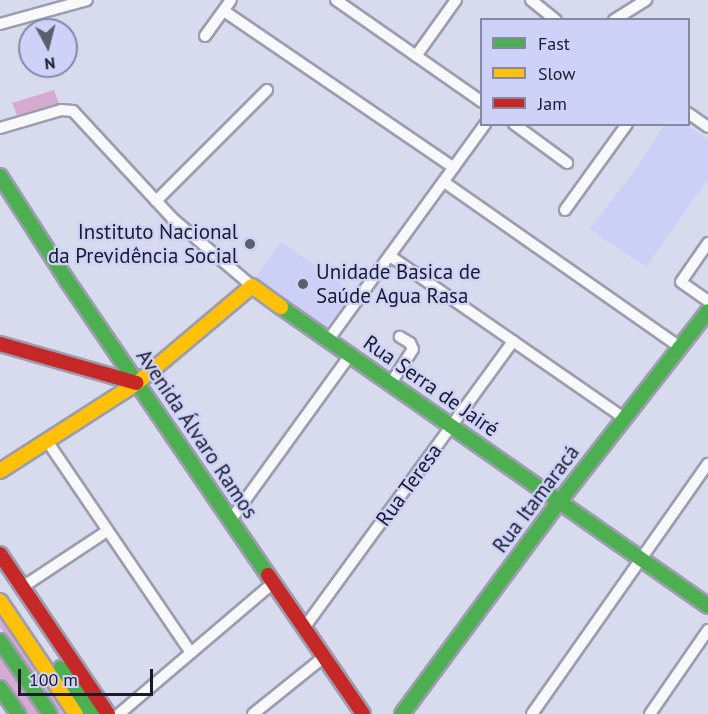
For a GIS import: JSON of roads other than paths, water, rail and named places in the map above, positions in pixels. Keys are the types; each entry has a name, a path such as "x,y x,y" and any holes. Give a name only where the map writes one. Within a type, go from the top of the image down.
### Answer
{"main road":[{"name":"Avenida Álvaro Ramos","path":"0,176 230,521 363,714"},
{"path":"0,471 137,383 252,286"},
{"name":"Rua Serra de Jairé","path":"252,286 708,606"},
{"name":"Rua Itamaracá","path":"402,714 559,502 708,311"},
{"path":"0,344 137,383"},
{"path":"89,370 105,365 114,349"},
{"path":"0,554 30,602 108,714"},
{"path":"0,601 76,714"},
{"path":"30,602 30,623 92,714"},
{"path":"0,641 50,714"},
{"path":"0,688 18,714"}],"street":[{"path":"0,24 87,0"},
{"path":"205,36 231,0"},
{"path":"416,56 456,0"},
{"path":"531,0 554,18"},
{"path":"617,18 646,0"},
{"path":"343,2 480,101"},
{"path":"224,11 454,168"},
{"path":"156,201 267,90"},
{"path":"0,129 62,110 73,111 156,201 195,239 252,286"},
{"path":"690,114 707,123"},
{"path":"328,339 484,126"},
{"path":"517,126 567,163"},
{"path":"566,210 626,126"},
{"path":"444,182 680,346"},
{"path":"708,243 681,282 708,301"},
{"path":"390,256 624,418"},
{"path":"391,383 413,349 411,343 400,338"},
{"name":"Rua Teresa","path":"304,628 513,341"},
{"path":"230,521 350,355"},
{"path":"47,441 190,653"},
{"path":"532,714 708,464"},
{"path":"21,588 107,531"},
{"path":"119,714 273,584"},
{"path":"650,714 708,630"},
{"path":"253,714 324,657"}],"place":[{"name":"Instituto Nacional da Previdência Social","path":"250,244"},
{"name":"Unidade Basica de Saúde Agua Rasa","path":"303,284"}]}
